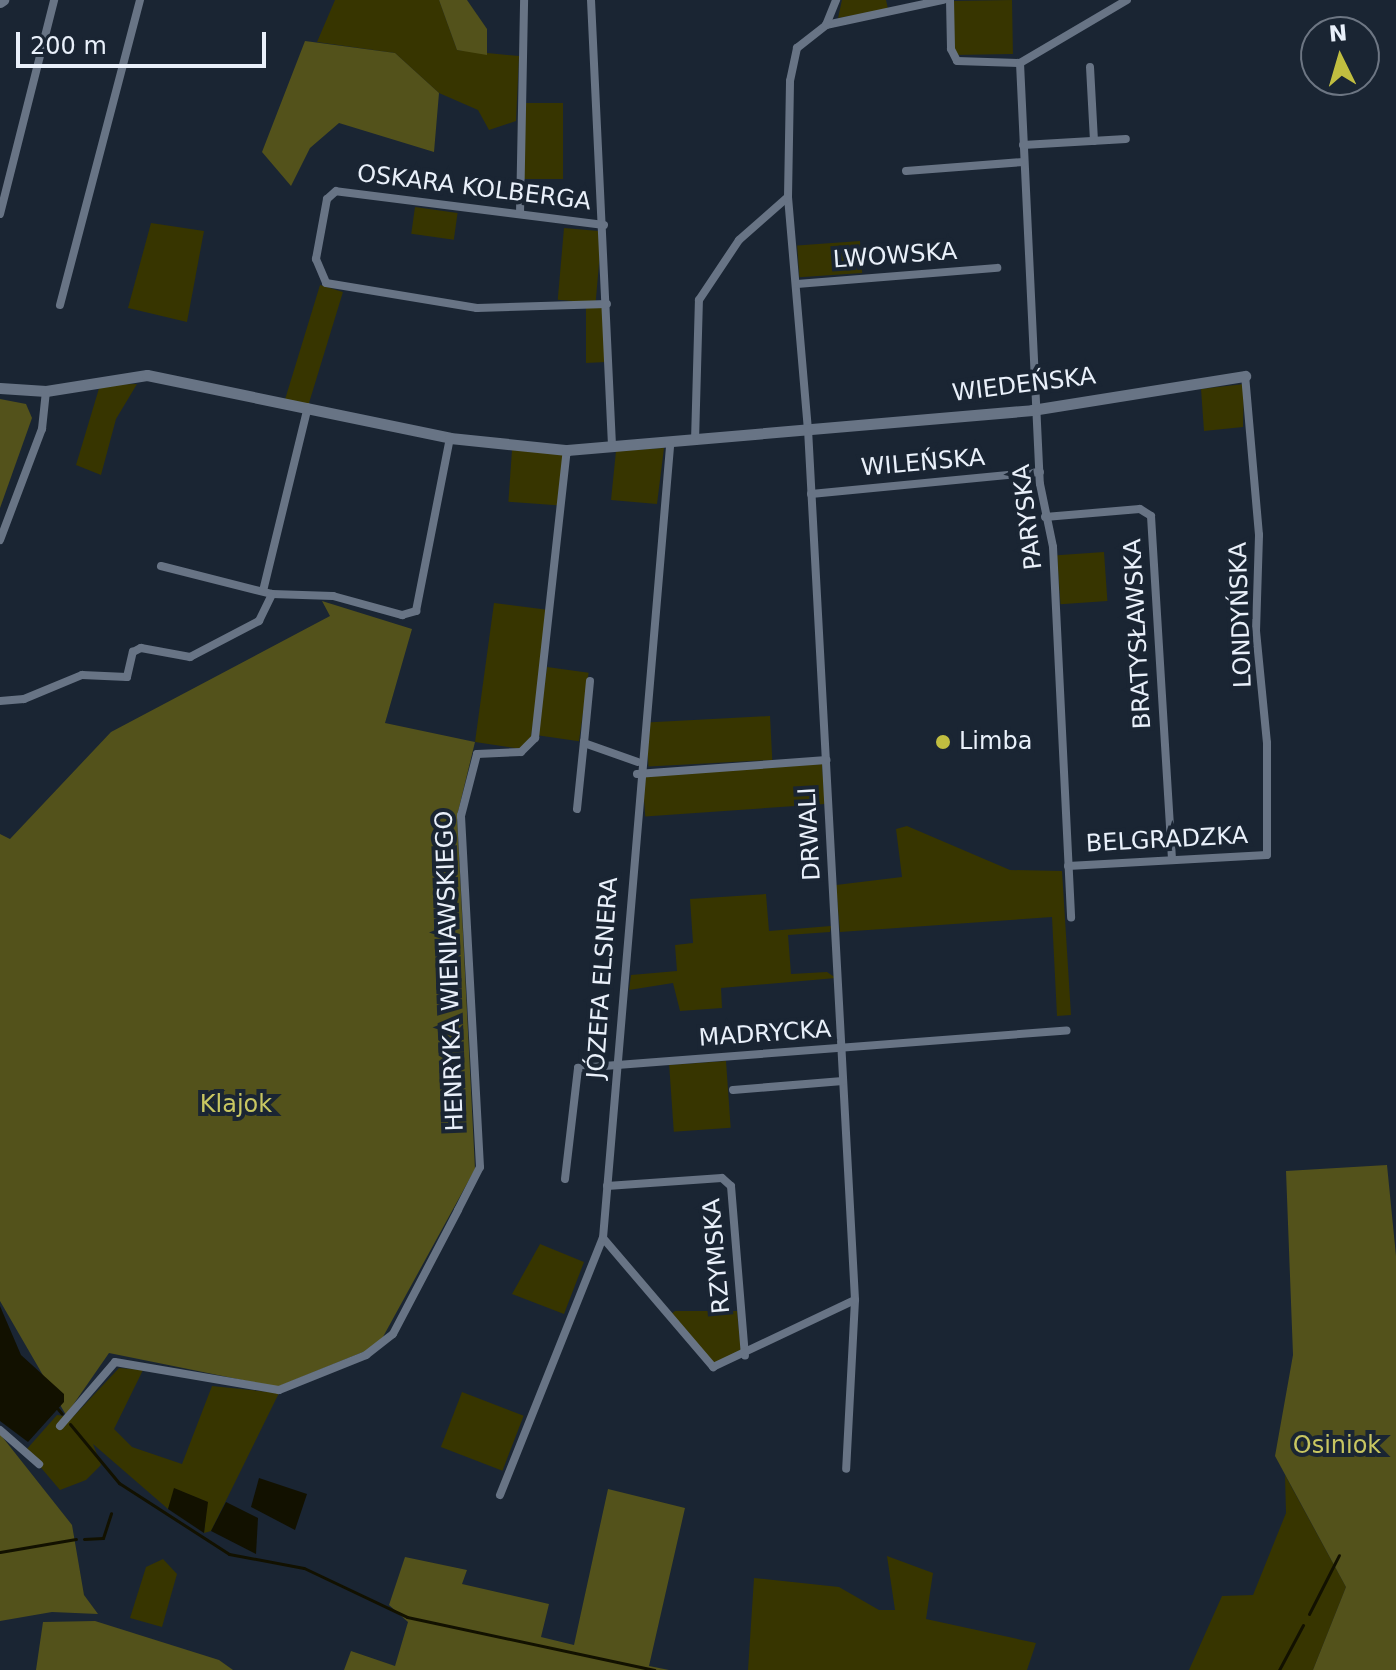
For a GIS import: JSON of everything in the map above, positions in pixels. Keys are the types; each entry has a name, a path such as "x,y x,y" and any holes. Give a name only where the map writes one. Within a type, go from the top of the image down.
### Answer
{"street":[{"path":"0,214 54,0"},
{"path":"60,305 140,0"},
{"path":"520,214 524,0"},
{"path":"591,0 604,225 612,447"},
{"path":"826,25 836,0"},
{"path":"0,388 46,391 147,375 450,438 567,450 670,446 694,442 700,432 696,321 705,284 739,240 788,197 797,48 826,25 943,0"},
{"path":"950,0 951,49 957,61 1020,63 1127,0"},
{"name":"PARYSKA","path":"1020,63 1040,472 1045,517 1053,547 1071,918"},
{"path":"1090,67 1094,141"},
{"path":"1023,145 1126,139"},
{"path":"906,171 1024,162"},
{"name":"OSKARA KOLBERGA","path":"604,225 336,191 327,199 316,259 326,283 477,308 607,304"},
{"name":"DRWALI","path":"788,197 808,429 855,1300 846,1469"},
{"name":"LWOWSKA","path":"797,284 997,268"},
{"name":"WIEDEŃSKA","path":"694,442 1038,409 1245,376"},
{"name":"LONDYŃSKA","path":"1245,376 1259,535 1267,855"},
{"path":"0,540 42,429 46,391"},
{"path":"0,701 24,699 82,675 127,677 133,652 141,648 190,657 259,621 268,593 308,407"},
{"path":"161,566 268,593 333,596 392,613 416,611 450,438"},
{"name":"JÓZEFA ELSNERA","path":"500,1495 603,1238 638,762 670,446"},
{"name":"HENRYKA WIENIAWSKIEGO","path":"60,1426 115,1362 279,1390 382,1346 471,1186 480,1167 461,816 477,754 521,752 535,738 567,450"},
{"name":"WILEŃSKA","path":"811,494 1040,472"},
{"name":"BRATYSŁAWSKA","path":"1045,517 1140,509 1151,516 1172,859"},
{"path":"577,809 590,681"},
{"path":"584,740 638,762"},
{"path":"637,774 826,760"},
{"name":"BELGRADZKA","path":"1068,866 1267,855"},
{"name":"MADRYCKA","path":"565,1179 575,1071 617,1064 1067,1030"},
{"path":"733,1090 843,1081"},
{"name":"RZYMSKA","path":"607,1186 722,1178 731,1186 745,1355"},
{"path":"603,1238 705,1364 720,1367 855,1300"},
{"path":"0,1430 39,1464"}],"shaded area":[{"path":"335,0 439,0 457,50 519,56 516,121 489,130 478,110 439,93 395,53 317,42"},
{"path":"842,0 886,0 888,9 838,18"},
{"path":"1012,0 1013,54 953,55 952,1"},
{"path":"523,103 563,103 563,179 523,179"},
{"path":"415,207 458,213 454,240 411,234"},
{"path":"151,223 204,231 187,322 128,308"},
{"path":"564,228 602,231 596,303 558,300"},
{"path":"860,241 862,273 799,277 797,245"},
{"path":"320,285 343,292 308,407 285,400"},
{"path":"586,308 603,308 606,362 586,363"},
{"path":"137,384 116,419 101,475 76,465 100,385"},
{"path":"1244,384 1243,427 1204,431 1201,389"},
{"path":"664,448 657,504 611,500 616,451"},
{"path":"512,450 564,454 560,506 508,502"},
{"path":"1104,552 1107,601 1061,604 1057,555"},
{"path":"494,603 549,610 531,737 522,749 475,742"},
{"path":"547,667 589,673 579,741 537,735"},
{"path":"770,716 772,760 648,766 646,722"},
{"path":"822,764 825,804 645,816 642,777"},
{"path":"907,826 1010,870 1062,871 1071,1015 1057,1016 1052,917 840,932 836,885 902,877 896,829"},
{"path":"766,894 769,931 831,926 830,932 788,935 791,974 827,972 836,978 721,988 722,1008 680,1011 673,983 629,990 631,975 677,971 675,945 693,943 690,899"},
{"path":"726,1061 731,1128 674,1132 669,1065"},
{"path":"540,1244 584,1262 564,1314 512,1294"},
{"path":"0,1306 21,1355 64,1394 64,1402 28,1442 0,1421"},
{"path":"675,1311 737,1311 741,1352 715,1364 671,1314"},
{"path":"119,1368 143,1370 114,1429 132,1447 182,1464 212,1386 279,1393 211,1531 204,1533 207,1502 175,1489 168,1509 93,1444 101,1465 86,1480 60,1490 26,1450 57,1415 73,1417"},
{"path":"462,1392 524,1416 502,1471 441,1447"},
{"path":"1285,1475 1346,1587 1313,1670 1189,1670 1222,1596 1253,1595 1286,1513"},
{"path":"259,1478 307,1494 295,1530 251,1507"},
{"path":"174,1488 208,1502 204,1533 168,1509"},
{"path":"226,1502 258,1518 256,1554 211,1531"},
{"path":"887,1556 933,1573 926,1619 1036,1643 1027,1670 748,1670 754,1578 839,1587 879,1610 895,1610"},
{"path":"163,1559 177,1574 162,1627 130,1618 146,1567"}],"green space":[{"path":"439,0 467,0 487,29 487,55 457,50"},
{"path":"305,41 395,53 439,93 434,152 339,123 310,148 291,186 262,152"},
{"path":"0,399 26,404 32,418 0,508"},
{"name":"Klajok","path":"322,601 412,629 385,723 475,742 457,816 475,1169 378,1346 277,1387 109,1353 66,1415 0,1301 0,834 10,839 111,732 330,616"},
{"name":"Osiniok","path":"1387,1165 1396,1256 1396,1670 1313,1670 1346,1587 1275,1456 1293,1355 1286,1171"},
{"path":"0,1434 72,1525 84,1595 98,1614 52,1612 0,1621"},
{"path":"608,1489 685,1508 649,1666 669,1670 344,1670 351,1651 395,1666 408,1622 389,1605 405,1557 467,1570 462,1584 549,1604 541,1637 574,1645"},
{"path":"95,1621 219,1660 233,1670 36,1670 43,1622"}],"waterway":[{"path":"58,1409 62,1414"},
{"path":"70,1424 119,1483 229,1554 304,1568 407,1617 654,1670"},
{"path":"84,1539 103,1538 111,1513"},
{"path":"0,1552 76,1539"},
{"path":"1309,1614 1339,1555"},
{"path":"1279,1670 1303,1625"}],"place":[{"name":"Limba","path":"943,742"}]}
